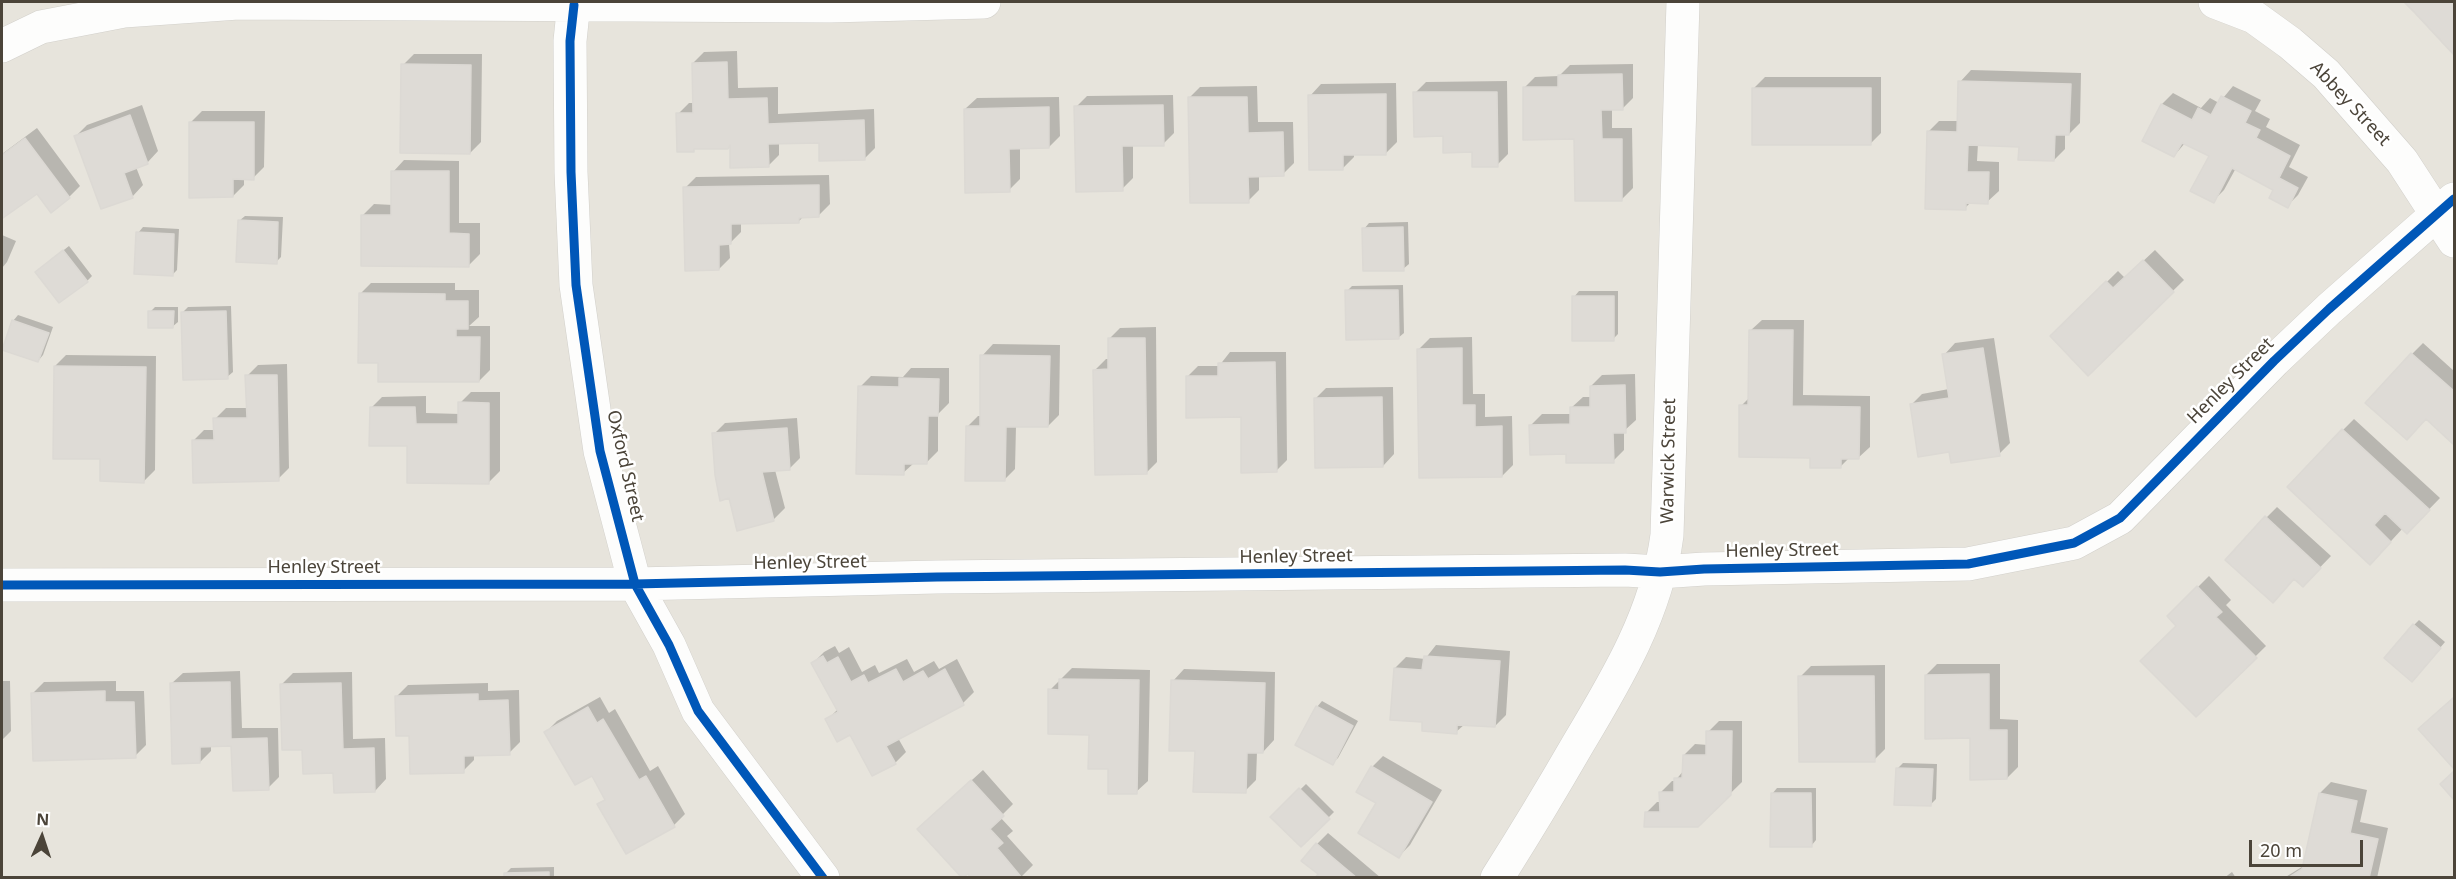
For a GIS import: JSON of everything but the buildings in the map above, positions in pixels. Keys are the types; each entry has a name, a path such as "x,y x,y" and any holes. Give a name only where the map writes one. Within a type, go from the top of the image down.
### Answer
{"street":[{"path":"2,46 41,27 124,11 238,3 830,6 984,2"},
{"name":"Warwick Street","path":"1497,878 1624,665 1647,612 1660,572 1667,535 1683,2"},
{"name":"Abbey Street","path":"2215,2 2254,17 2290,43 2326,74 2402,161 2446,206 2454,241"},
{"name":"Oxford Street","path":"574,3 570,65 571,172 576,285 600,451 635,584 669,645 698,711 823,878"},
{"name":"Henley Street","path":"2,585 635,584 960,576 1626,570 1660,572 1704,569 1968,564 2074,543 2120,518 2274,361 2329,309 2446,206"}],"shaded area":[{"path":"2,2 2454,2 2454,877 2,877"}],"cycle path":[{"path":"574,5 570,41 571,172 576,285 600,451 635,584 669,645 698,711 823,878"},
{"path":"2,585 635,584 937,577 1625,570 1660,572 1704,569 1968,564 2074,543 2120,518 2274,361 2329,309 2454,199"}]}
